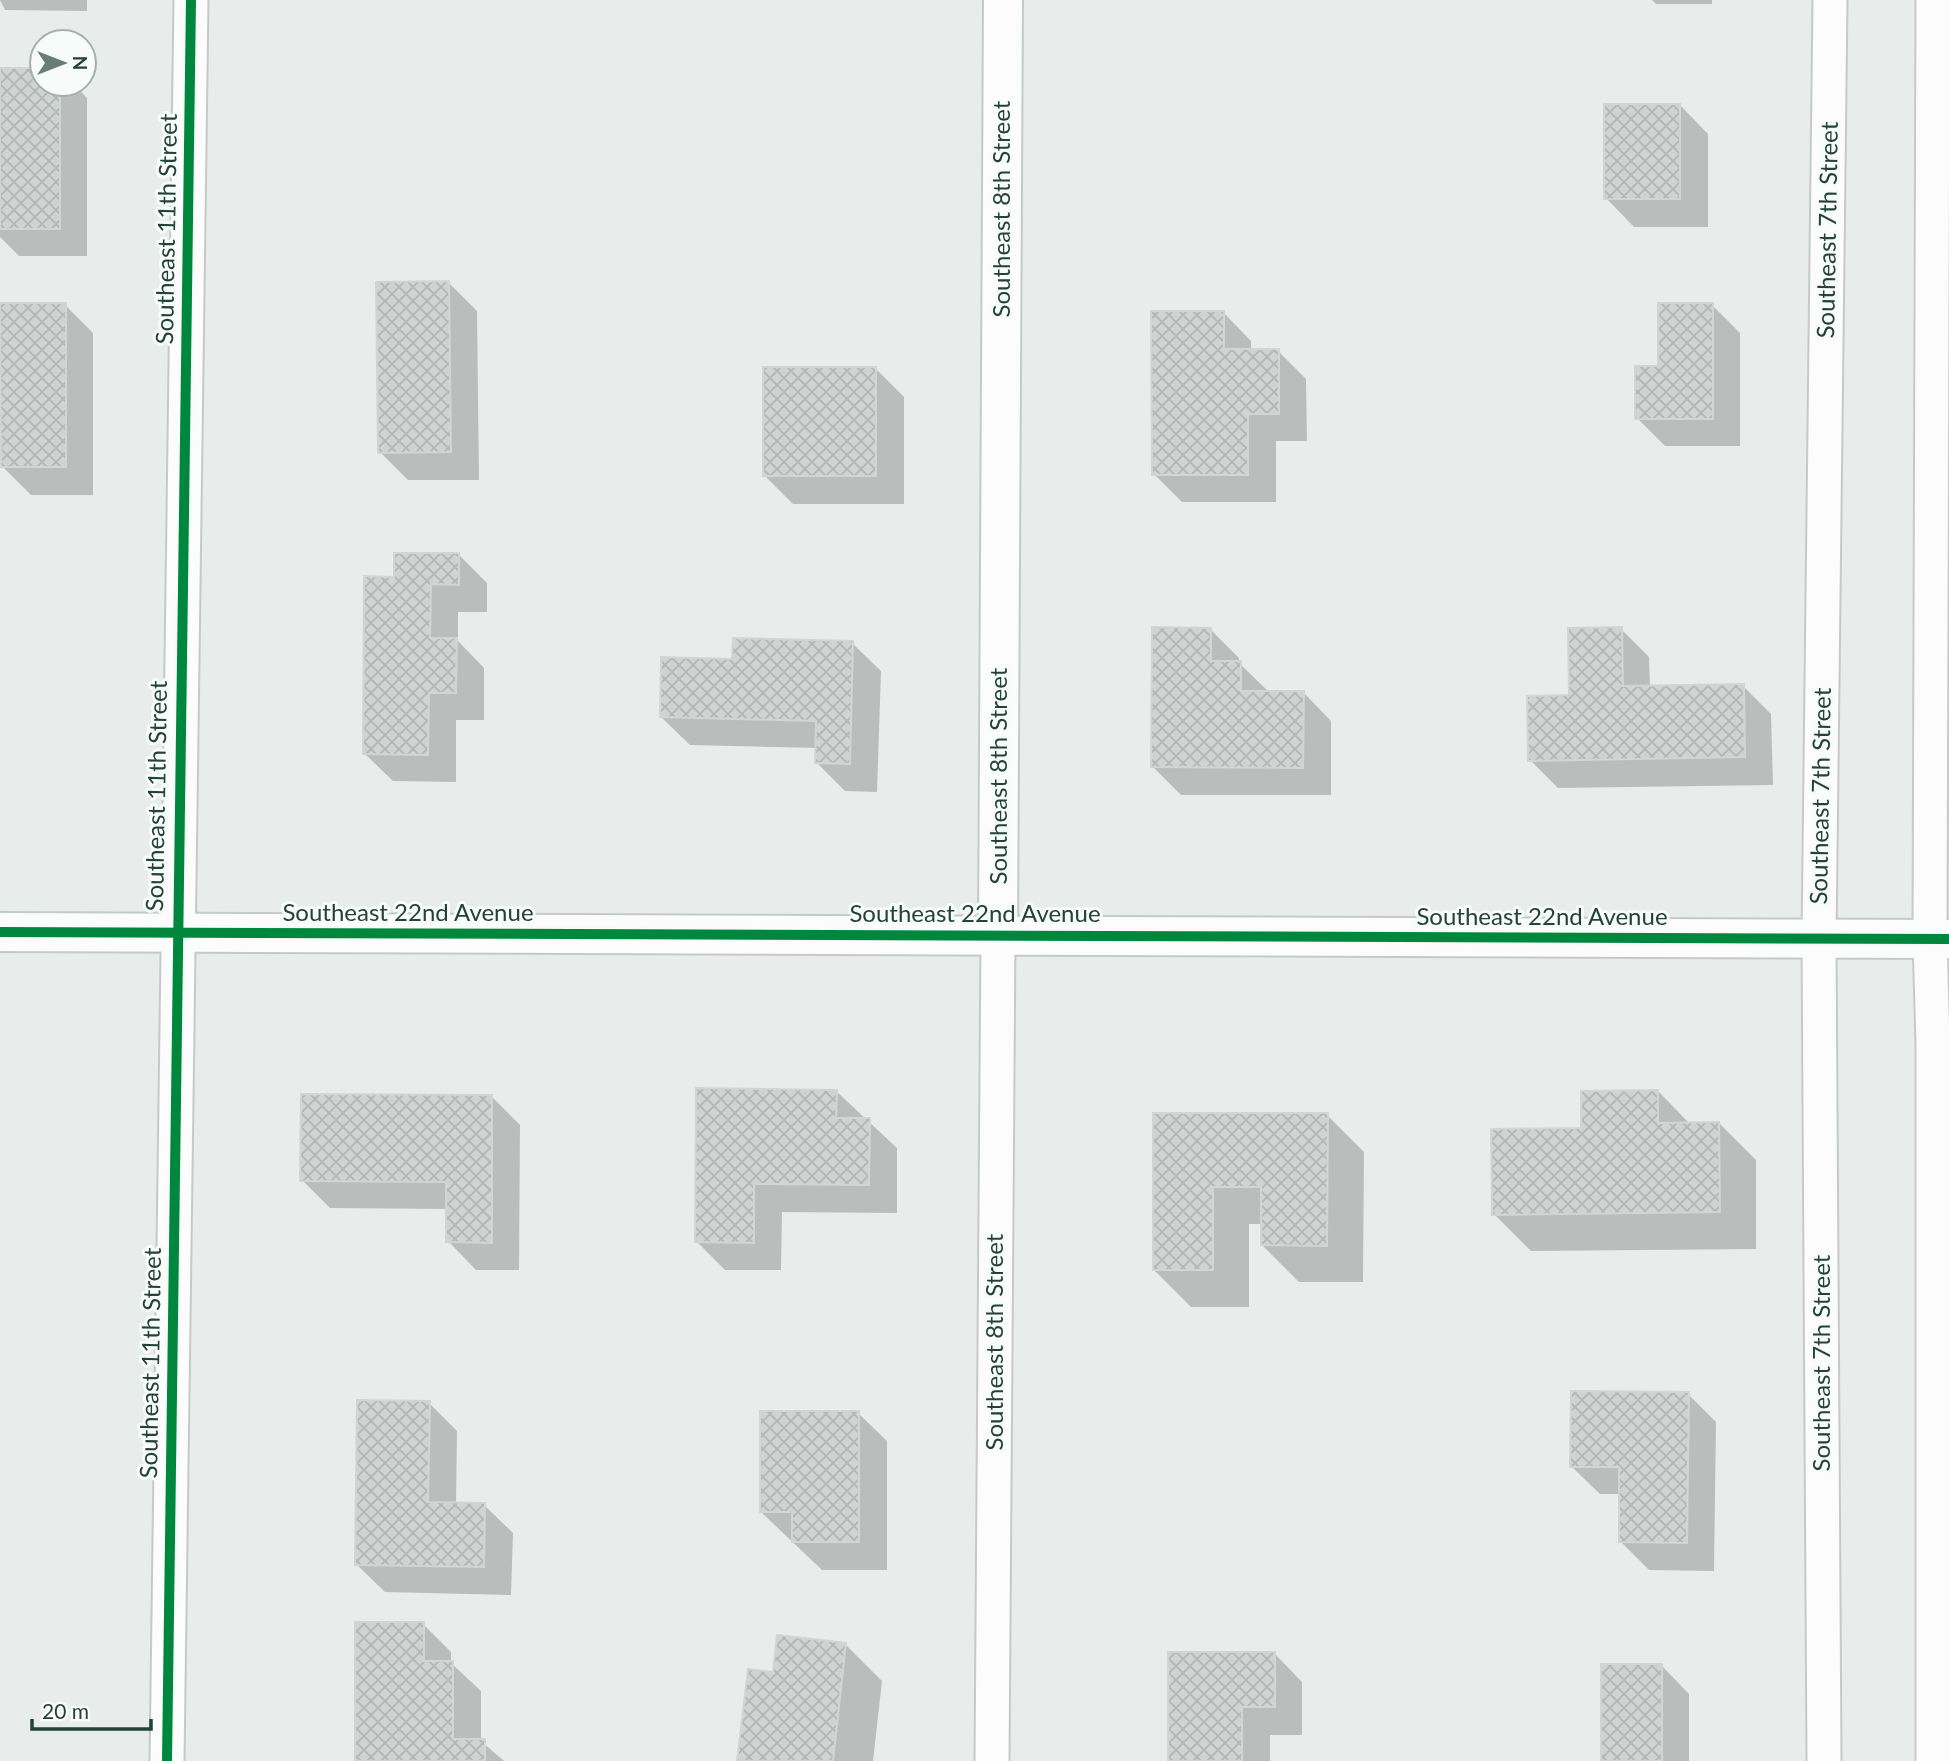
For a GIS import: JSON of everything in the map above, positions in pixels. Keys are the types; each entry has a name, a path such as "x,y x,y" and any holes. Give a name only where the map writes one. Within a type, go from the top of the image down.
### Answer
{"street":[{"name":"Southeast 11th Street","path":"167,1761 176,933 191,0"},
{"name":"Southeast 8th Street","path":"992,1761 1003,0"},
{"name":"Southeast 7th Street","path":"1824,1761 1819,939 1830,0"},
{"path":"1933,0 1940,939 1933,1044 1933,1761"},
{"name":"Southeast 22nd Avenue","path":"0,932 1940,939"}],"building":[{"path":"0,68 28,68 28,98 60,98 60,229 0,229"},
{"path":"1604,104 1680,104 1680,199 1604,199"},
{"path":"449,281 451,452 378,453 376,282"},
{"path":"0,303 66,303 66,467 1,467"},
{"path":"1658,303 1713,303 1713,419 1635,419 1635,366 1658,366"},
{"path":"1151,311 1224,311 1224,349 1279,349 1279,414 1248,414 1248,475 1152,475"},
{"path":"763,367 876,367 876,476 763,476"},
{"path":"394,553 459,553 459,585 431,584 430,638 457,638 456,693 429,693 428,755 363,754 364,576 394,577"},
{"path":"1152,627 1211,628 1211,661 1241,661 1241,691 1304,691 1303,768 1151,767"},
{"path":"1622,627 1623,686 1744,684 1745,757 1528,761 1527,696 1569,695 1568,628"},
{"path":"733,638 853,641 850,764 815,763 816,721 660,717 661,657 732,659"},
{"path":"696,1088 837,1090 836,1118 870,1118 869,1185 754,1184 754,1243 695,1242"},
{"path":"1658,1090 1658,1123 1719,1122 1720,1212 1492,1215 1491,1129 1581,1128 1581,1091"},
{"path":"301,1094 492,1095 492,1243 446,1242 446,1182 300,1181"},
{"path":"1153,1113 1328,1113 1327,1246 1261,1245 1261,1187 1213,1187 1213,1270 1153,1270"},
{"path":"1571,1391 1689,1392 1687,1543 1619,1542 1619,1467 1570,1467"},
{"path":"357,1400 430,1401 428,1502 485,1503 484,1567 355,1565"},
{"path":"760,1411 859,1411 859,1542 792,1542 792,1512 760,1512"},
{"path":"355,1622 424,1622 424,1661 453,1661 453,1739 485,1739 485,1761 355,1761"},
{"path":"777,1635 846,1643 833,1761 737,1761 748,1669 773,1672"},
{"path":"1168,1652 1275,1652 1275,1707 1242,1707 1242,1761 1168,1761"},
{"path":"1601,1664 1662,1664 1662,1761 1601,1761"}],"cycle path":[{"path":"167,1761 191,0"},
{"path":"0,932 1949,939"}]}
